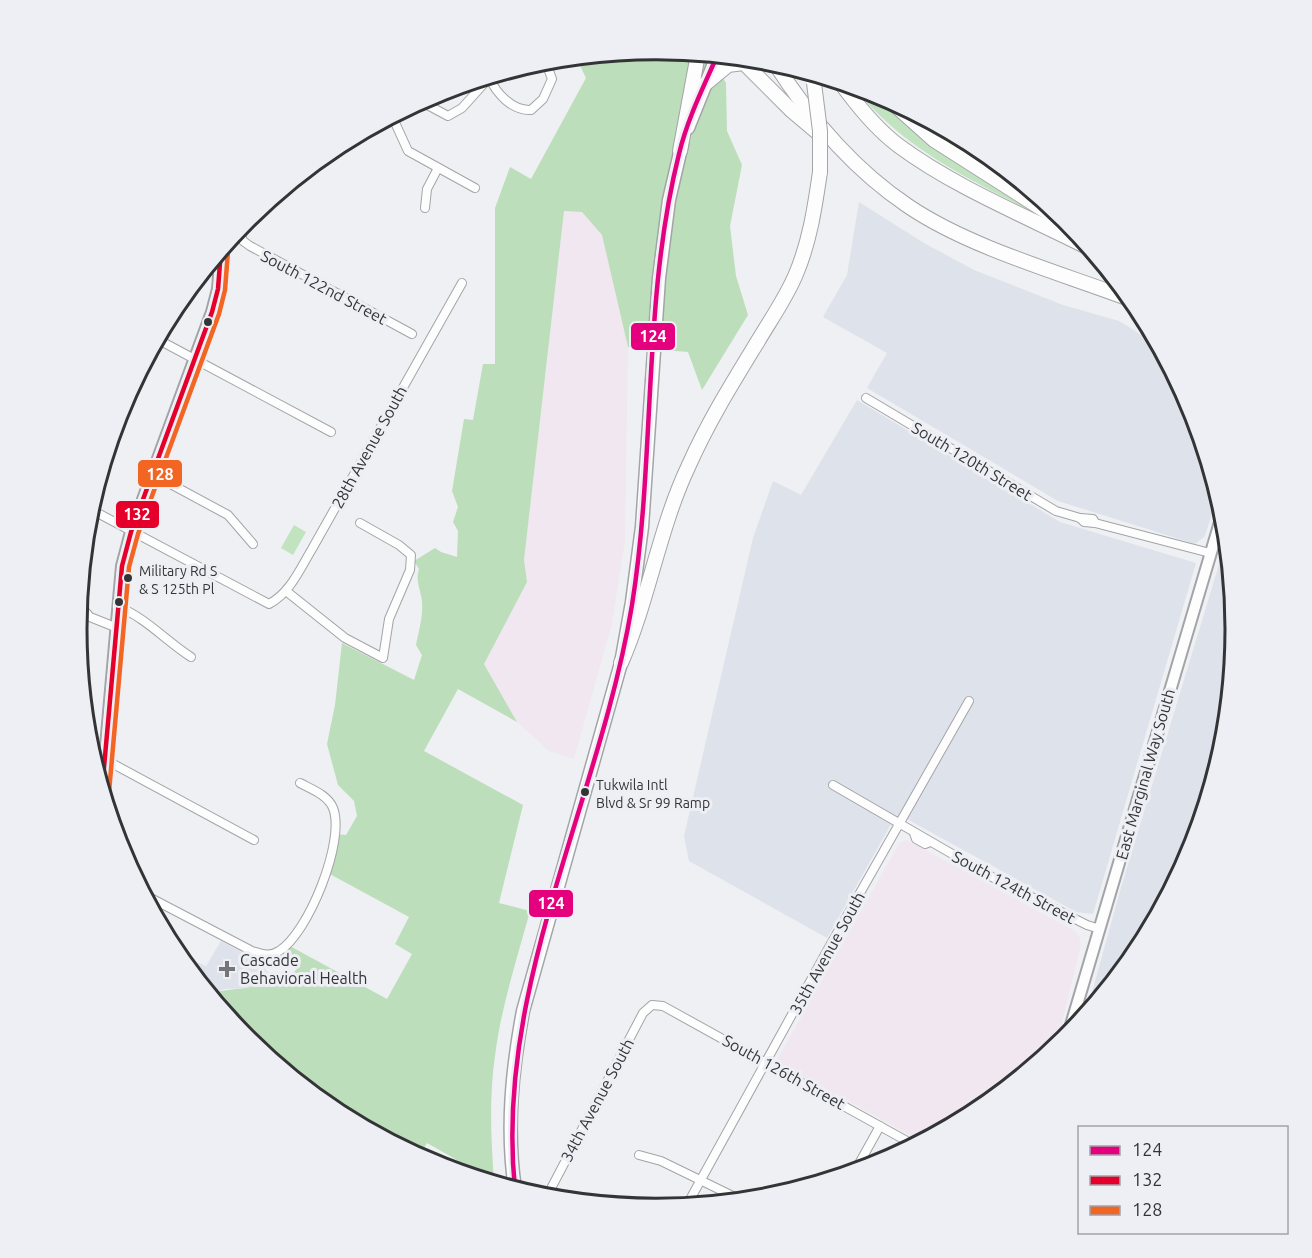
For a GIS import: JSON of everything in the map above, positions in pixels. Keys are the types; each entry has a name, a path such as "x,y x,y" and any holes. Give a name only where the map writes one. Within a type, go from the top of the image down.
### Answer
{"highway":[{"path":"680,151 697,61"},
{"path":"705,84 728,65"},
{"path":"749,68 792,111 908,206 956,231 1114,293"},
{"path":"782,74 803,106 867,173"},
{"path":"621,663 636,630 673,505 688,466 705,430 782,303 796,273 814,212 820,172 820,131 814,82"},
{"path":"849,94 861,109 898,145 936,171 1068,237"},
{"path":"914,122 934,140 1035,205"}],"main road":[{"path":"514,1180 510,1137 511,1098 520,1031 542,942 621,663 642,527 659,278 669,200 680,151 714,63"}],"street":[{"path":"493,84 500,95 517,108 531,110 543,99 552,79 549,70"},
{"path":"430,107 448,116 462,108 479,88"},
{"path":"395,124 406,149 475,188"},
{"path":"425,208 427,189 438,168"},
{"name":"South 122nd Street","path":"242,240 412,334"},
{"path":"105,770 122,566 131,532 218,289 220,264"},
{"name":"28th Avenue South","path":"131,532 269,604 286,591 462,283"},
{"path":"164,343 331,432"},
{"name":"South 120th Street","path":"866,398 1056,511 1093,519 1095,523 1210,553"},
{"path":"152,474 228,515 253,544"},
{"path":"99,513 131,532"},
{"path":"286,591 345,638 383,658 390,619 410,570 411,555 399,545 360,523"},
{"name":"East Marginal Way South","path":"1074,1014 1216,533"},
{"path":"117,606 138,615 174,646 191,657"},
{"path":"87,614 115,627"},
{"name":"35th Avenue South","path":"691,1197 767,1063 826,951 969,702"},
{"path":"102,757 254,840"},
{"path":"156,901 252,951 264,954 280,951 302,922 326,879 332,852 334,809 329,801 300,783"},
{"name":"South 124th Street","path":"833,785 914,833 929,838 930,842 1084,924 1100,929"},
{"name":"South 126th Street","path":"652,1005 663,1006 905,1140"},
{"name":"34th Avenue South","path":"551,1188 643,1013 652,1005"},
{"path":"861,1160 880,1126"},
{"path":"639,1155 661,1161 728,1193"}],"shaded area":[{"path":"859,202 924,243 974,270 1063,305 1119,321 1144,336 1182,411 1206,482 1213,512 1205,536 1195,544 1058,501 867,388 887,353 823,317 847,275"},
{"path":"564,211 582,212 602,235 628,347 625,540 612,624 574,759 549,751 517,722 484,664 527,582 524,560"},
{"path":"857,400 1060,522 1196,563 1093,914 1076,912 905,818 890,826 827,938 689,861 684,836 753,538 773,481 801,495"},
{"path":"1220,559 1224,592 1224,666 1214,740 1206,776 1182,847 1149,914 1091,995 1120,891"},
{"path":"907,840 1075,931 1081,945 1061,1028 1031,1057 972,1102 913,1136 778,1063 778,1058 900,842"},
{"name":"Cascade Behavioral Health","path":"221,941 257,960 268,972 267,980 254,988 218,991 195,961 206,966"}],"green space":[{"path":"656,60 713,63 726,83 727,131 742,165 730,226 736,276 748,315 702,390 688,352 628,347 602,235 582,212 564,211 524,560 527,582 484,664 517,722 458,689 424,751 523,805 499,903 530,911 505,1001 495,1056 491,1118 494,1174 467,1166 427,1143 424,1148 404,1139 340,1102 281,1057 218,992 253,987 267,980 268,972 280,985 298,968 282,950 288,945 387,999 412,954 395,944 409,917 328,873 335,834 346,835 357,816 354,801 338,785 327,744 335,705 342,643 414,680 422,655 416,645 422,608 418,582 419,569 414,561 435,548 457,557 458,531 453,522 458,507 452,491 464,419 473,420 483,364 495,364 495,208 510,167 531,179 586,78 580,65"},
{"path":"864,99 894,112 1038,215 937,160 915,145"},
{"path":"294,525 306,532 293,555 281,548"}],"transit line":[{"name":"124","path":"515,1180 513,1114 520,1040 534,967 617,678 632,605 644,492 659,265 667,209 686,129 714,63"},
{"name":"128","path":"109,787 129,567 138,534 219,314 225,290 228,254"},
{"name":"132","path":"104,767 122,566 131,532 212,312 218,289 220,264"}],"place":[{"name":"Military Rd S & S 125th Pl","path":"128,578"},
{"name":"Tukwila Intl Blvd & Sr 99 Ramp","path":"585,792"},
{"name":"Cascade Behavioral Health","path":"227,969"}]}
